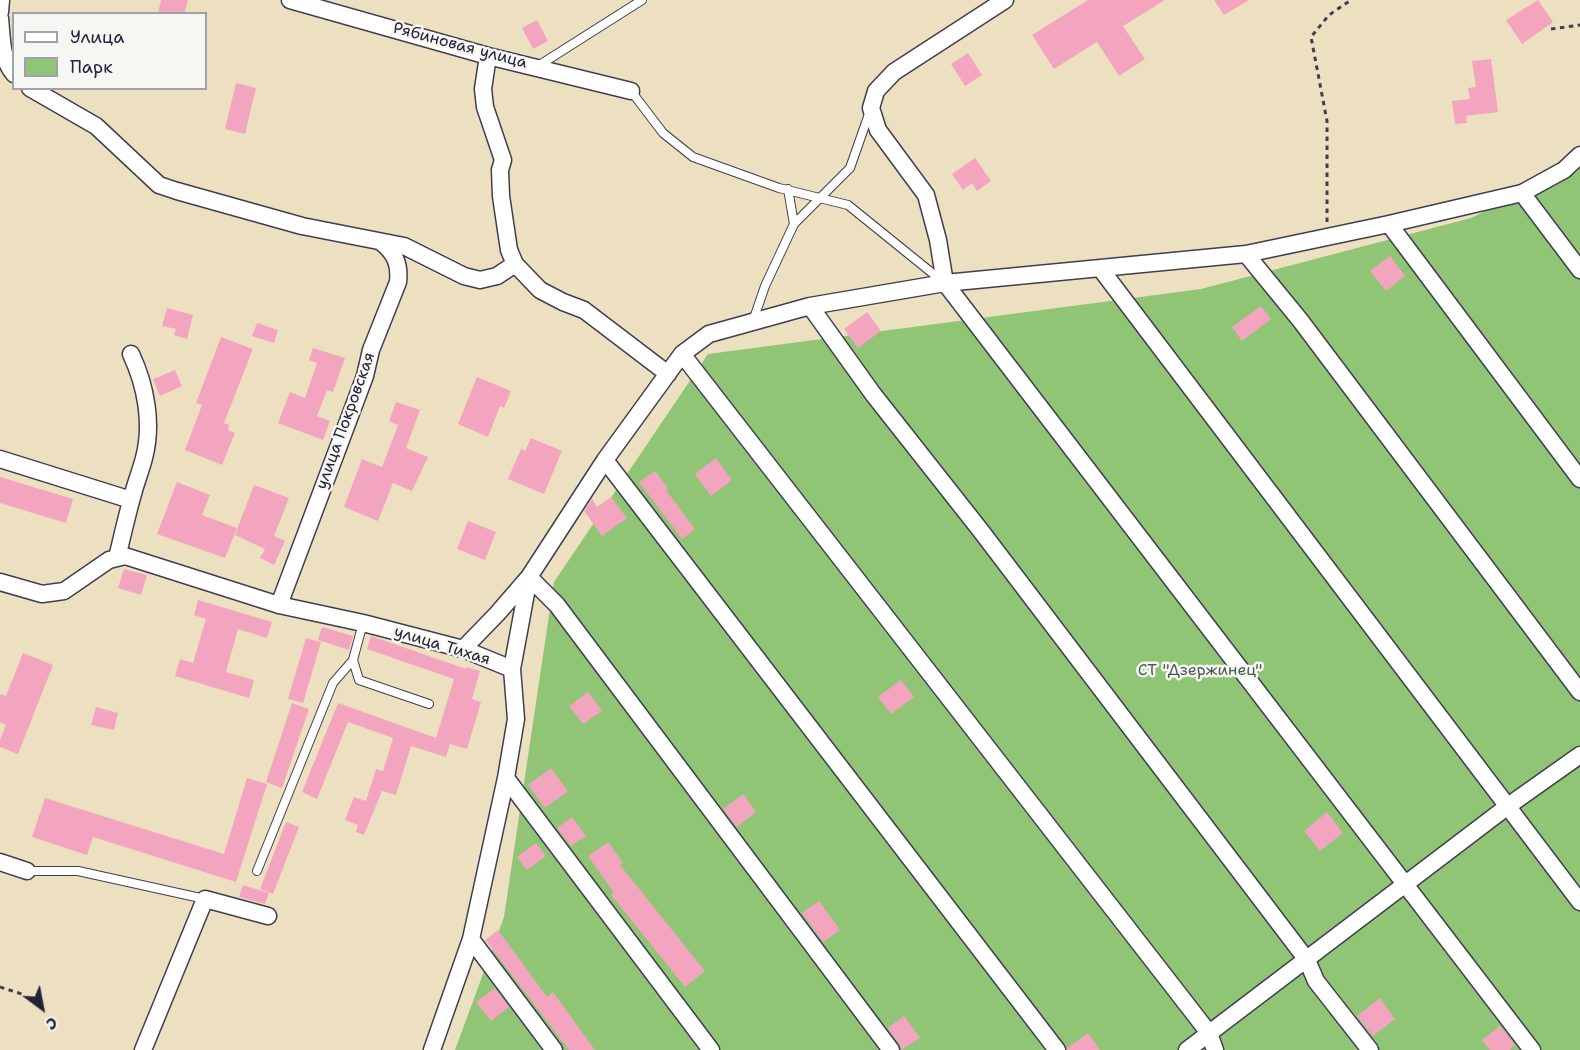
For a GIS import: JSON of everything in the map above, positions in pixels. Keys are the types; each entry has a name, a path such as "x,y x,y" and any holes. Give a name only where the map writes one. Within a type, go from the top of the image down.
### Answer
{"street":[{"path":"0,12 2,0"},
{"name":"Рябиновая улица","path":"290,0 488,56 631,91"},
{"path":"1005,0 894,72 876,91 871,108 878,130 926,195 938,240 945,283 1532,1050"},
{"path":"0,18 4,53 12,72"},
{"path":"488,56 483,89 485,107 503,160 500,170 501,196 509,250 515,264 540,290 584,310 668,374"},
{"path":"33,90 96,126 159,185 302,226 404,246 464,276 480,280 497,276 515,264"},
{"path":"463,649 529,577 605,460 682,354 709,334 810,306 945,283 1246,254 1522,193 1564,170 1580,155"},
{"path":"1522,193 1580,270"},
{"path":"1389,224 1580,479"},
{"name":"улица Покровская","path":"279,605 365,376 371,350 399,282 395,254 381,242"},
{"path":"1246,254 1300,321 1580,692"},
{"path":"1100,268 1580,902"},
{"path":"810,306 873,394 988,540 1306,960 1317,981 1370,1050"},
{"path":"0,582 42,594 64,591 109,560 117,558 131,500 145,456 148,429 147,403 138,369 131,354"},
{"path":"682,354 1209,1033 1215,1050"},
{"path":"0,459 131,500"},
{"path":"605,460 1057,1050"},
{"name":"улица Тихая","path":"117,558 125,556 279,605 363,623 463,649 512,669 516,719 506,778 471,939 432,1050"},
{"path":"512,669 529,577"},
{"path":"529,577 557,605 891,1050"},
{"path":"1187,1050 1508,806 1580,755"},
{"path":"506,778 711,1050"},
{"path":"0,862 27,871"},
{"path":"143,1050 205,899 268,916"},
{"path":"471,939 554,1050"}],"lane":[{"path":"537,67 642,0"},
{"path":"631,91 663,133 693,157 779,188 848,206 945,283"},
{"path":"753,321 765,286 794,224 850,168 871,108"},
{"path":"788,189 794,224"},
{"path":"257,871 333,683 352,660 363,623"},
{"path":"352,660 359,680 429,704"},
{"path":"27,871 78,871 205,899"}],"path":[{"path":"1327,237 1327,121 1311,37 1329,15 1351,0"},
{"path":"1551,29 1580,26"},
{"path":"0,987 22,994"}],"green space":[{"name":"СТ \"Дзержинец\"","path":"1580,165 1580,1050 455,1050 504,917 554,582 708,354 1201,289 1471,218"}],"building":[{"path":"161,0 188,0 185,12 158,12"},
{"path":"1088,0 1165,0 1123,26 1145,59 1119,76 1097,42 1054,69 1032,35"},
{"path":"1214,0 1249,0 1224,15"},
{"path":"1538,0 1553,22 1522,44 1506,20"},
{"path":"537,20 548,41 533,49 522,28"},
{"path":"968,53 982,75 965,86 951,64"},
{"path":"1491,59 1498,112 1466,116 1467,123 1455,124 1452,101 1470,99 1468,88 1476,87 1472,61"},
{"path":"236,83 256,88 245,134 225,129"},
{"path":"975,158 991,181 977,191 972,183 963,190 952,174"},
{"path":"1390,256 1405,276 1386,291 1370,271"},
{"path":"1261,306 1271,319 1242,341 1232,327"},
{"path":"167,308 193,315 187,339 174,335 176,329 162,326"},
{"path":"867,312 881,331 858,348 844,329"},
{"path":"257,323 278,330 274,343 252,336"},
{"path":"221,337 253,349 224,423 229,425 228,430 235,433 222,465 185,450 202,405 196,403"},
{"path":"313,348 345,358 333,392 327,390 317,416 330,421 323,440 278,423 290,392 305,398 317,363 309,360"},
{"path":"175,370 182,386 160,396 153,379"},
{"path":"477,377 511,391 504,408 500,406 488,437 458,424"},
{"path":"396,402 420,410 406,448 428,457 412,491 393,483 378,521 344,507 362,459 382,467 398,425 389,421"},
{"path":"531,438 562,451 544,494 508,479 521,449 525,451"},
{"path":"716,458 732,480 711,496 695,474"},
{"path":"655,471 695,529 682,539 639,482"},
{"path":"0,477 73,499 66,523 0,503"},
{"path":"177,482 210,495 202,515 237,528 225,558 157,534"},
{"path":"254,485 289,498 274,536 285,541 274,565 260,558 265,549 235,535"},
{"path":"611,497 627,518 602,536 584,511 592,499 597,507"},
{"path":"468,521 496,532 485,560 457,549"},
{"path":"124,569 147,575 141,595 118,588"},
{"path":"198,600 272,622 267,638 238,629 226,672 254,680 249,698 175,676 180,659 193,663 206,619 194,615"},
{"path":"322,627 353,636 349,650 318,640"},
{"path":"371,636 466,669 466,667 480,671 472,699 481,702 467,749 450,744 446,757 411,746 396,795 382,791 364,835 356,832 358,825 345,820 354,797 366,801 376,769 383,771 393,738 348,722 317,799 302,792 338,703 436,738 454,679 367,649"},
{"path":"306,638 321,642 303,703 288,699"},
{"path":"23,653 53,665 18,754 0,747 0,740 6,725 0,722 0,694 6,696"},
{"path":"901,680 914,697 891,714 878,697"},
{"path":"588,692 602,711 583,724 569,706"},
{"path":"292,703 309,709 282,788 266,782"},
{"path":"96,707 118,713 114,730 91,725"},
{"path":"551,768 568,791 545,808 528,785"},
{"path":"247,778 267,784 236,882 93,837 87,855 32,837 45,798 224,854"},
{"path":"743,794 756,812 737,827 723,809"},
{"path":"1327,812 1343,833 1320,851 1304,831"},
{"path":"572,817 586,836 571,846 557,828"},
{"path":"286,822 299,827 273,894 260,889"},
{"path":"608,842 623,863 620,865 705,971 685,987 611,895 614,893 588,856"},
{"path":"536,843 546,856 527,870 517,857"},
{"path":"243,885 269,893 265,904 239,897"},
{"path":"819,901 840,930 823,942 802,913"},
{"path":"498,930 547,997 553,992 595,1050 569,1050 485,940"},
{"path":"495,988 509,1007 491,1021 476,1002"},
{"path":"1380,998 1395,1019 1373,1036 1357,1016"},
{"path":"904,1016 920,1038 901,1050 888,1028"},
{"path":"1500,1026 1515,1045 1509,1050 1490,1050 1482,1040"},
{"path":"1088,1033 1100,1050 1067,1050 1067,1048"}]}
